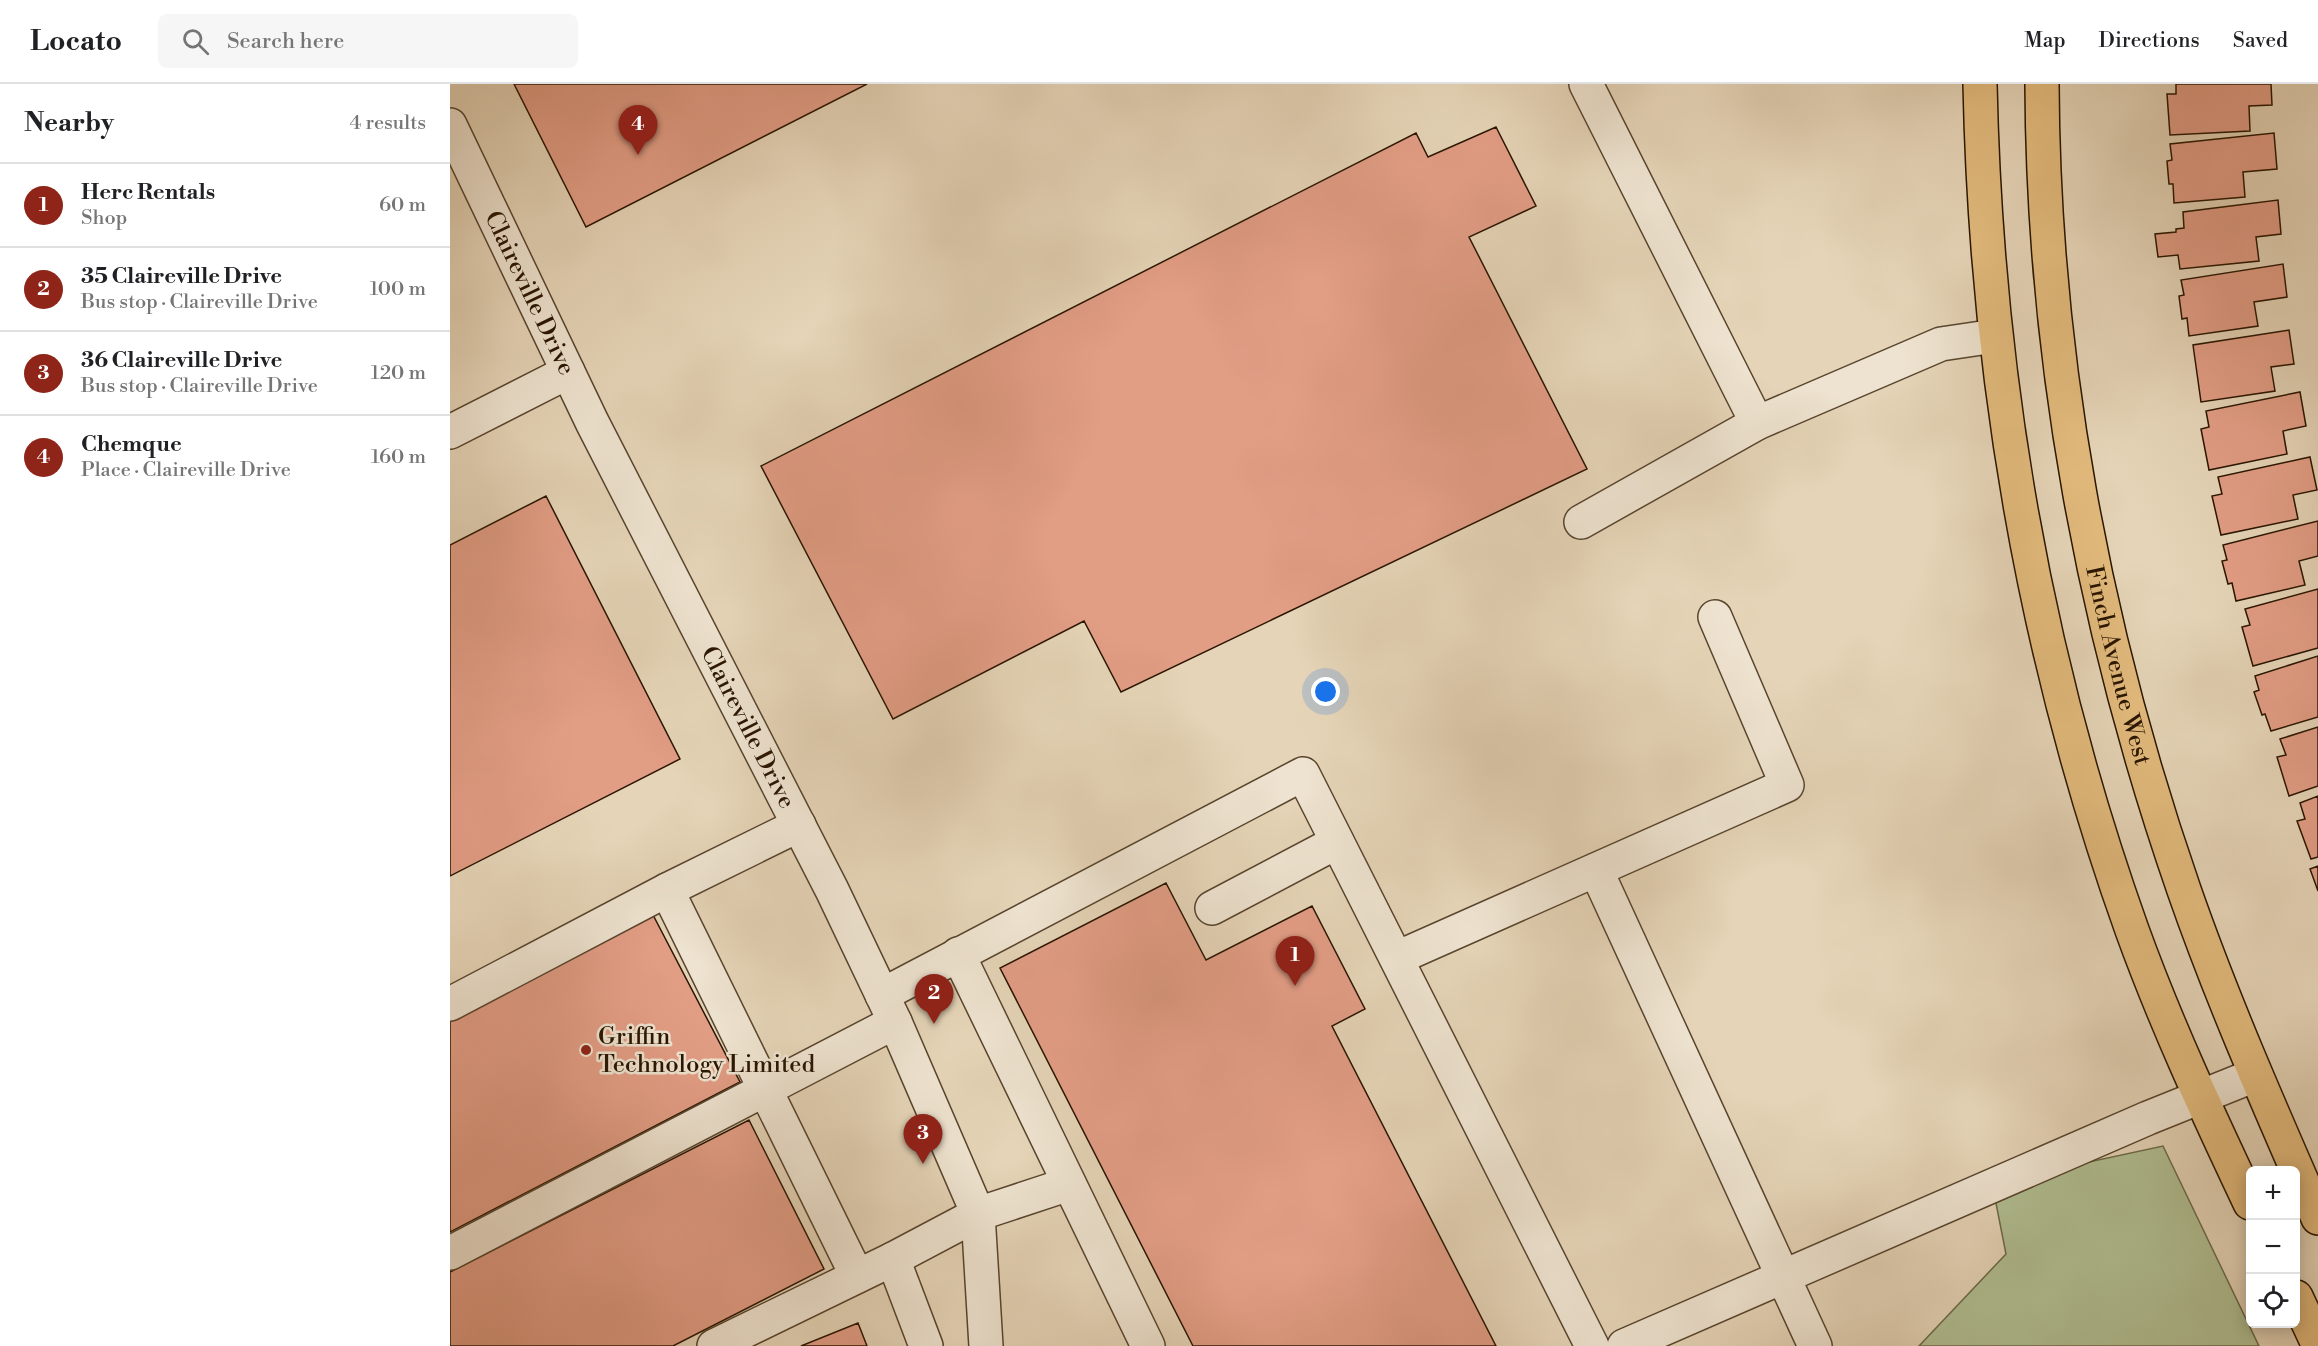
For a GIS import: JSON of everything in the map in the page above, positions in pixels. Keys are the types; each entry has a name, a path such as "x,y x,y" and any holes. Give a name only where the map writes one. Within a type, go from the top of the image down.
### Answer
{"main road":[{"path":"1980,84 1984,199 1995,336 2013,468 2052,663 2103,843 2133,931 2171,1031 2246,1194"},
{"name":"Finch Avenue West","path":"2042,84 2048,221 2058,347 2068,426 2085,522 2113,655 2134,734 2184,891 2255,1075 2318,1218"},
{"path":"2300,1307 2318,1344"}],"street":[{"path":"1586,84 1757,423"},
{"name":"Claireville Drive","path":"450,125 568,372 799,825 888,1008 978,1214 986,1346"},
{"path":"1581,522 1757,423 1941,344 1995,336"},
{"path":"450,432 568,372"},
{"path":"1397,958 1787,785 1715,618"},
{"path":"450,1253 766,1088 888,1008 958,954 1303,774 1592,1346"},
{"path":"450,1004 667,890 799,825"},
{"path":"1212,908 1337,842"},
{"path":"1596,870 1815,1346"},
{"path":"667,890 857,1276"},
{"path":"958,954 1148,1346"},
{"path":"1624,1346 2255,1075"},
{"path":"714,1346 893,1259 978,1214 1069,1184"},
{"path":"893,1259 926,1346"}],"green space":[{"path":"2163,1146 2246,1319 2246,1328 2250,1328 2259,1346 1919,1346 2006,1254 1992,1183"}],"building":[{"path":"514,84 867,84 586,227"},
{"path":"2176,84 2271,84 2272,105 2249,106 2250,131 2170,135 2167,94 2176,94"},
{"path":"1496,127 1536,206 1469,237 1587,469 1121,692 1084,621 893,719 761,466 1416,133 1428,157"},
{"path":"2274,133 2277,169 2243,172 2245,197 2174,203 2173,184 2169,184 2167,161 2172,160 2170,144"},
{"path":"2278,200 2281,234 2256,237 2259,261 2180,269 2178,255 2158,257 2155,234 2176,232 2176,229 2184,228 2183,212"},
{"path":"2283,264 2287,297 2254,302 2258,326 2189,336 2187,318 2182,319 2179,296 2184,295 2181,280"},
{"path":"2289,330 2294,364 2271,367 2275,391 2201,402 2193,345"},
{"path":"2300,392 2306,426 2283,431 2287,454 2209,470 2201,429 2209,427 2206,411"},
{"path":"2310,457 2317,490 2293,495 2298,519 2221,535 2212,496 2222,494 2218,477"},
{"path":"546,496 680,759 450,876 450,545"},
{"path":"2318,521 2318,556 2299,561 2305,585 2236,601 2232,583 2228,584 2222,561 2227,560 2223,545"},
{"path":"2318,589 2318,648 2253,666 2242,627 2250,625 2245,609"},
{"path":"2318,656 2318,717 2271,731 2265,714 2262,715 2254,692 2259,690 2255,676"},
{"path":"2318,727 2318,786 2289,796 2277,757 2286,755 2280,739"},
{"path":"2318,796 2318,857 2311,859 2297,821 2305,819 2300,803"},
{"path":"2318,866 2318,891 2310,869"},
{"path":"1166,883 1206,960 1312,906 1365,1009 1332,1026 1496,1346 1193,1346 1000,968"},
{"name":"Griffin Technology Limited","path":"652,913 740,1082 450,1232 450,1017"},
{"path":"749,1120 824,1269 673,1346 450,1346 450,1272"},
{"path":"858,1323 867,1346 801,1346"}],"place":[{"name":"Chemque","path":"638,155"},
{"name":"Herc Rentals","path":"1295,986"},
{"name":"35 Claireville Drive","path":"934,1024"},
{"name":"Griffin Technology Limited","path":"586,1050"},
{"name":"36 Claireville Drive","path":"923,1164"}]}
